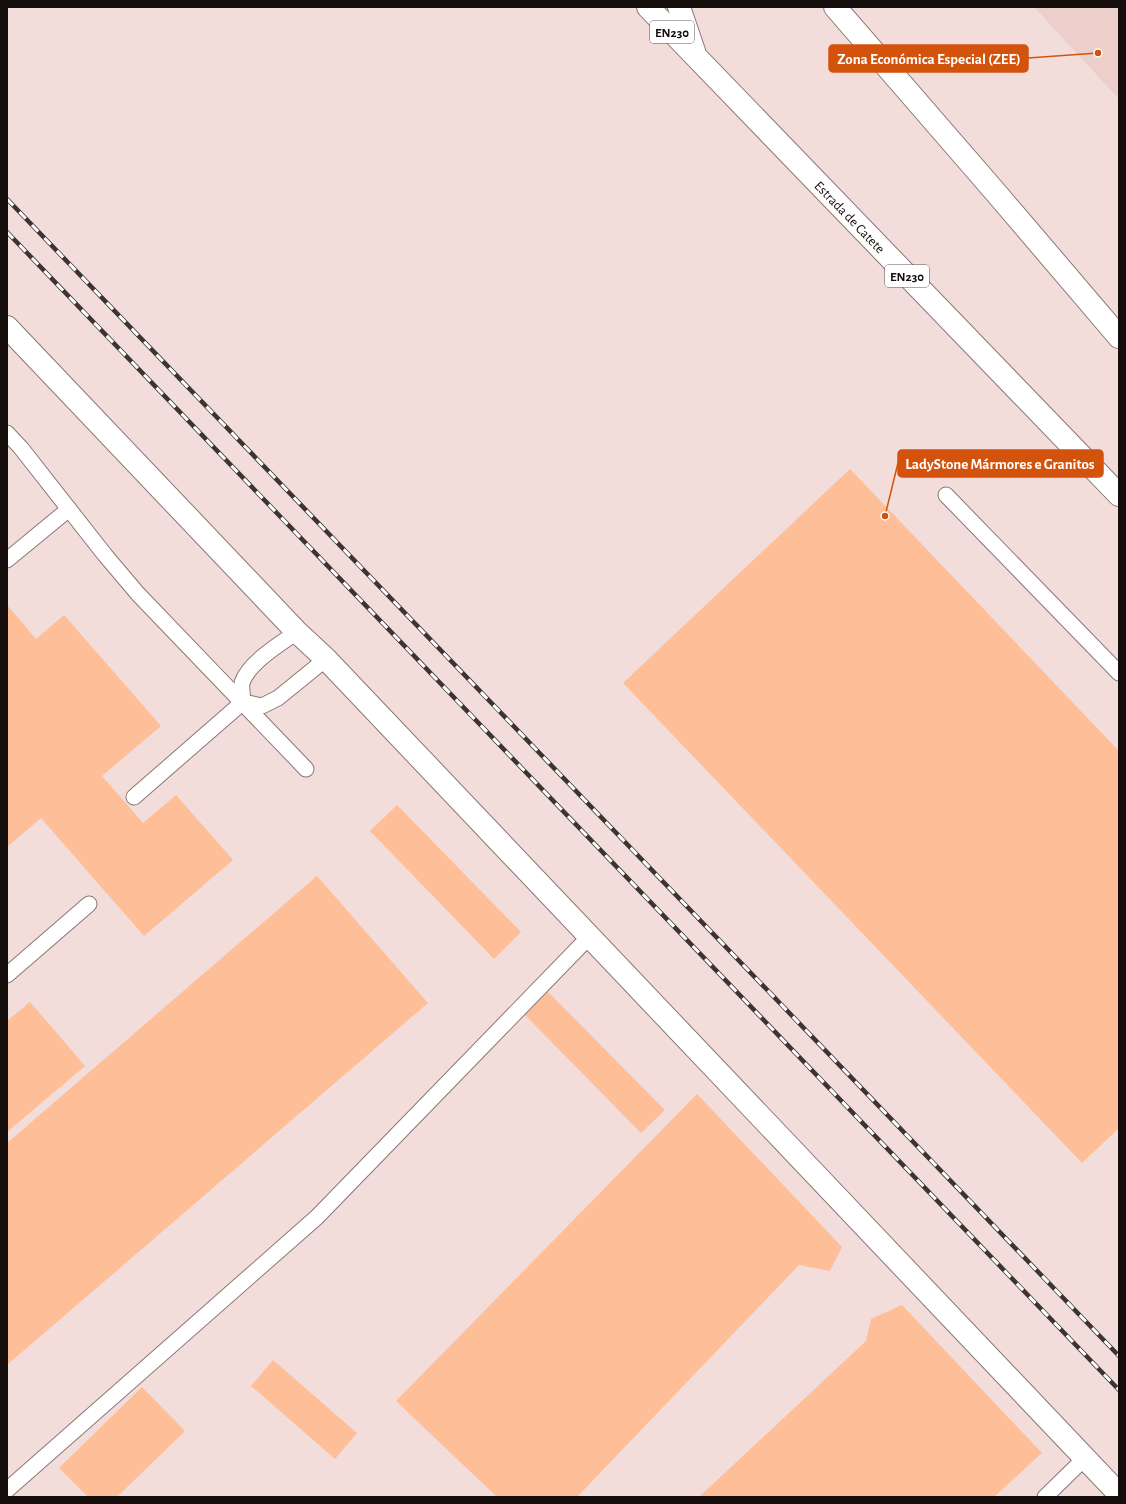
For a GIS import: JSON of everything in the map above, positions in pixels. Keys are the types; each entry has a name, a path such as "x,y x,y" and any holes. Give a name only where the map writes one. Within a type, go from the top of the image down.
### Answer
{"main road":[{"name":"Estrada de Catete","path":"648,7 1119,495"},
{"path":"679,7 696,57"},
{"path":"835,7 1119,338"},
{"path":"7,327 298,632 326,659 1119,1494"}],"lane":[{"path":"7,433 21,448 105,555 138,594 306,768"},
{"path":"946,495 1119,673"},
{"path":"7,560 69,509"},
{"path":"243,702 242,684 250,670 264,655 298,632"},
{"path":"243,702 262,706 278,698 326,659"},
{"path":"134,797 243,702"},
{"path":"7,975 89,904"},
{"path":"7,1490 317,1217 589,937"},
{"path":"1044,1497 1085,1458"}],"shaded area":[{"path":"1034,7 1119,7 1119,99"}],"building":[{"path":"850,469 1119,751 1119,1128 1082,1163 623,683"},
{"path":"7,605 36,639 64,615 161,726 102,776 143,823 176,795 233,860 144,936 41,818 7,847"},
{"path":"397,805 521,932 494,959 370,831"},
{"path":"317,876 428,1003 7,1365 7,1143"},
{"path":"547,991 665,1110 641,1133 524,1014"},
{"path":"30,1002 85,1066 7,1132 7,1021"},
{"path":"697,1094 842,1247 830,1271 799,1265 577,1497 497,1497 396,1401"},
{"path":"902,1305 1042,1453 994,1497 699,1497 866,1341 871,1319"},
{"path":"273,1360 357,1433 335,1459 251,1386"},
{"path":"142,1387 185,1431 117,1497 88,1497 59,1468"}],"railway":[{"path":"7,199 1119,1356"},
{"path":"7,232 1119,1390"}],"place":[{"name":"Zona Económica Especial (ZEE)","path":"1098,53"},
{"name":"LadyStone Mármores e Granitos","path":"885,516"}]}
